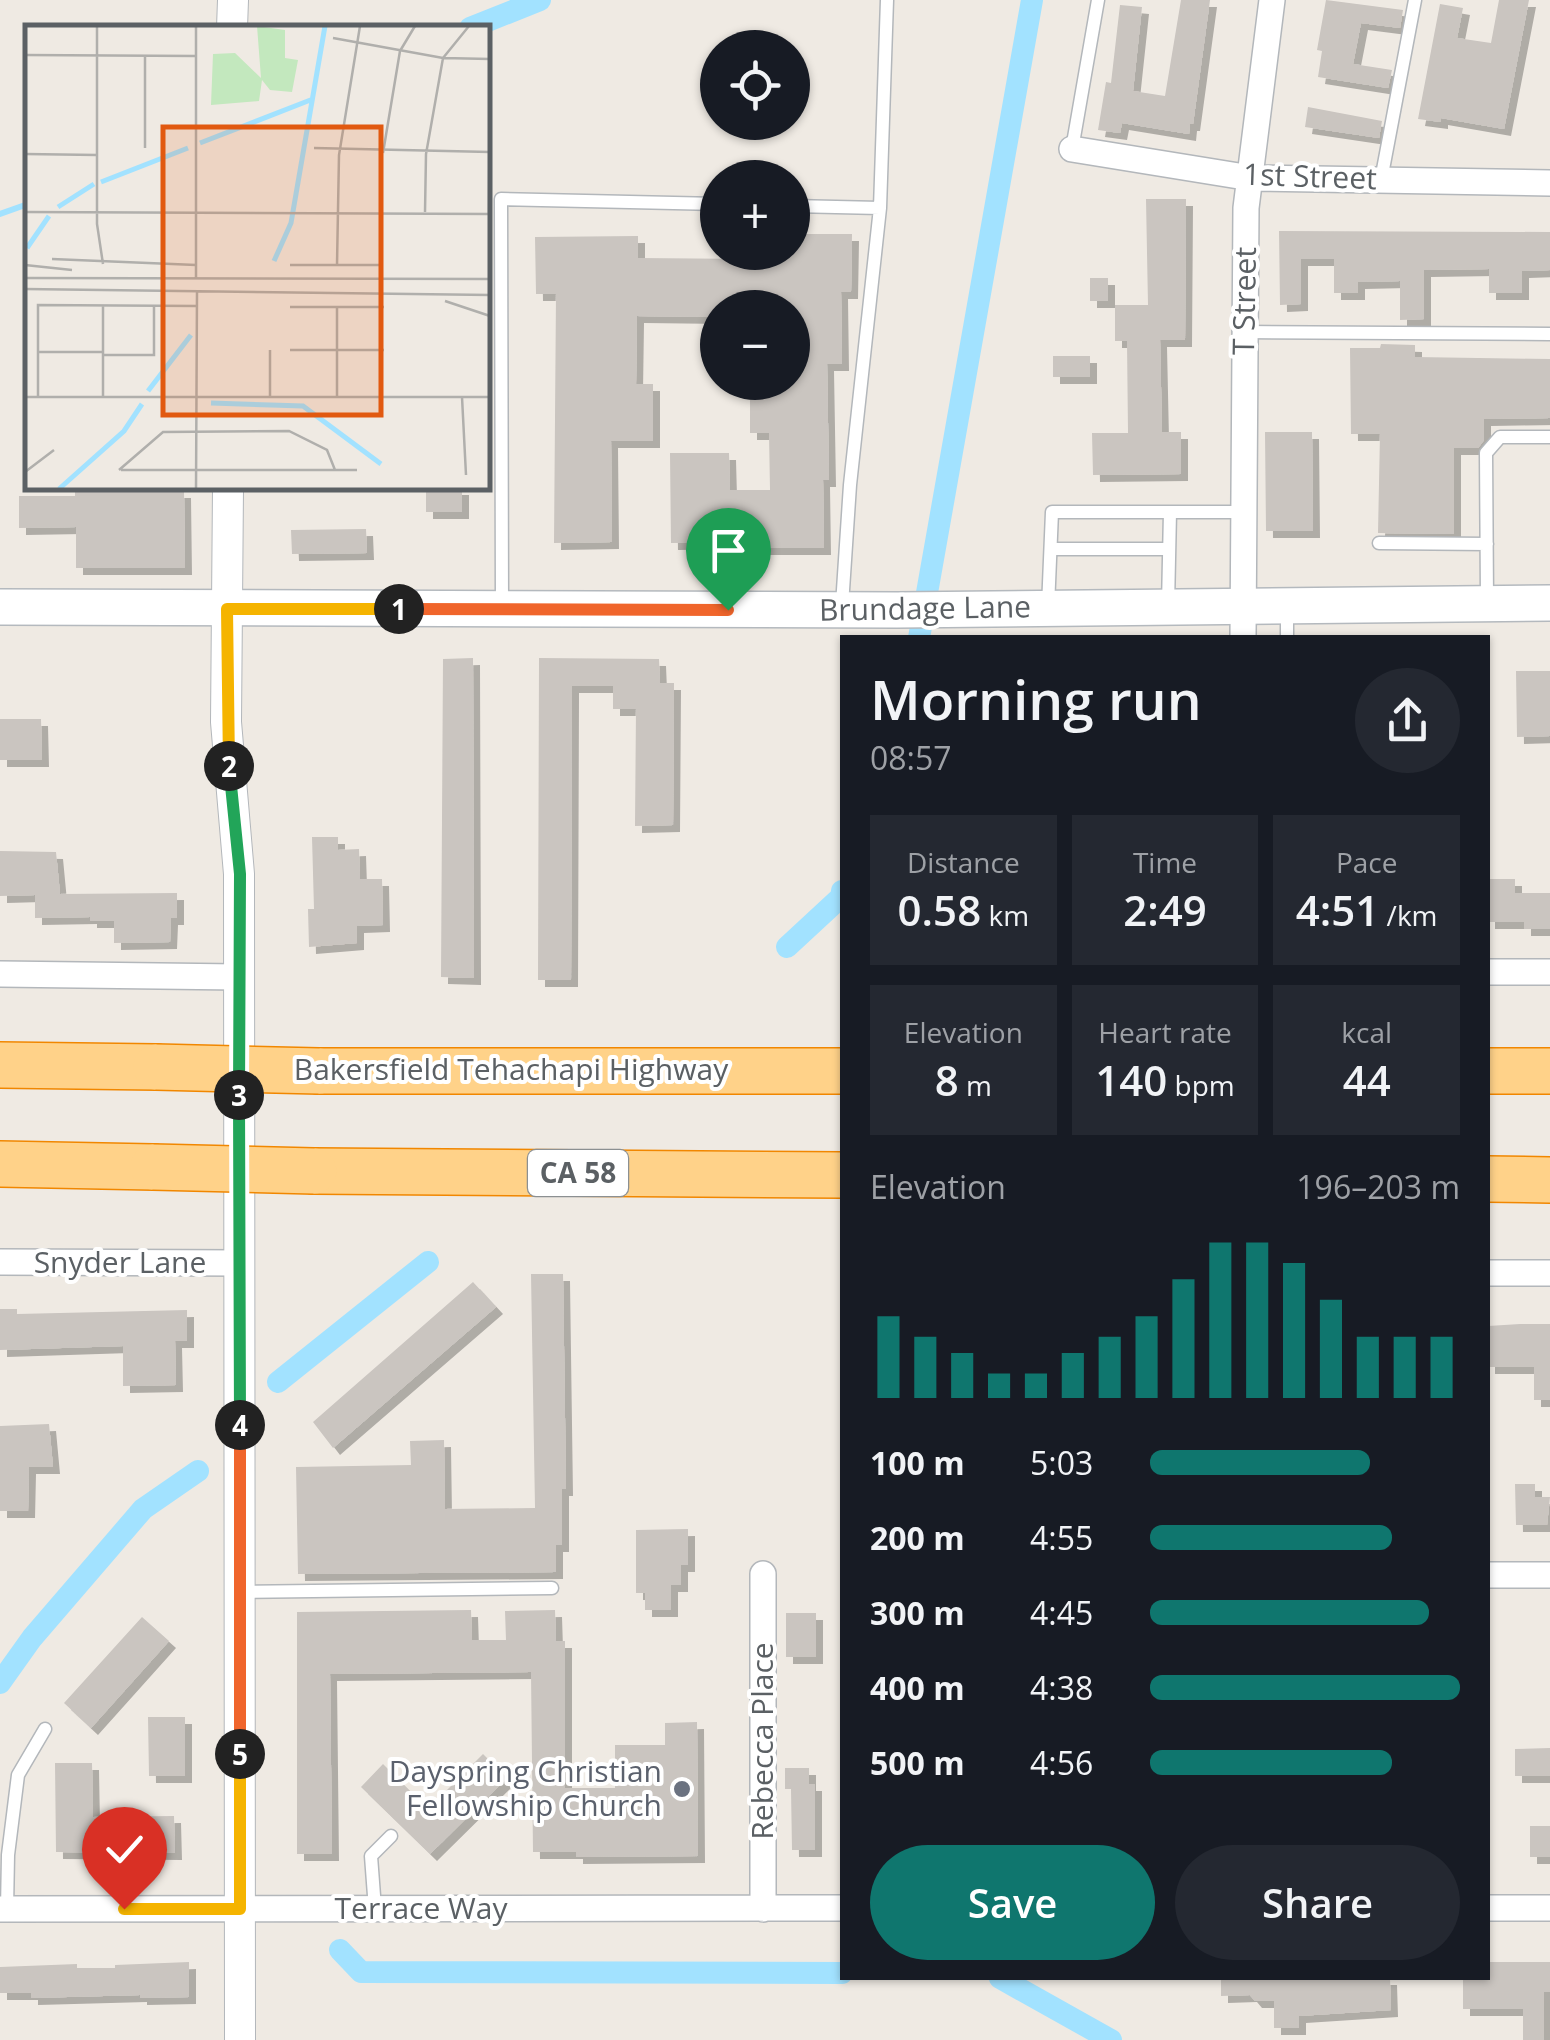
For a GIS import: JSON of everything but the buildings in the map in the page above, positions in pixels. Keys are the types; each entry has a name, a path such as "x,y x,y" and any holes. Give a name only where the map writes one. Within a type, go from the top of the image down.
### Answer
{"highway":[{"name":"Bakersfield Tehachapi Highway","path":"0,1066 840,1070"},
{"path":"1490,1070 1550,1070"},
{"name":"CA 58","path":"0,1164 840,1175"},
{"path":"1490,1180 1550,1180"}],"main road":[{"name":"Brundage Lane","path":"0,607 897,610 1168,606 1243,621 1287,621 1487,603 1550,603"}],"street":[{"name":"T Street","path":"1243,621 1246,208 1272,0"},
{"name":"1st Street","path":"1072,148 1251,178 1550,183"},
{"path":"228,490 226,722 240,874 240,2040"},
{"path":"1490,972 1550,972"},
{"path":"0,974 238,976"},
{"name":"Snyder Lane","path":"0,1262 241,1263"},
{"path":"1490,1274 1550,1274"},
{"name":"Rebecca Place","path":"763,1574 763,1908"},
{"path":"1490,1575 1550,1575"},
{"name":"Terrace Way","path":"4,1909 840,1908"},
{"path":"1490,1908 1550,1908"}],"lane":[{"path":"842,610 850,485 880,208 887,0"},
{"path":"1072,148 1098,0"},
{"path":"1381,180 1415,0"},
{"path":"502,609 501,199 700,204"},
{"path":"810,206 880,208"},
{"path":"1244,332 1550,334"},
{"path":"1487,603 1486,453 1500,437 1550,437"},
{"path":"1048,607 1052,512 1244,512"},
{"path":"1168,606 1170,512"},
{"path":"1379,544 1487,544"},
{"path":"1050,548 1169,548"},
{"path":"240,1592 552,1588"},
{"path":"4,1909 18,1776 45,1729"},
{"path":"375,1908 371,1856 391,1836"}],"waterway":[{"path":"478,25 540,0"},
{"path":"920,635 1032,0"},
{"path":"0,214 25,205"},
{"path":"787,947 840,898"},
{"path":"278,1382 428,1262"},
{"path":"0,1683 32,1638 143,1509 198,1471"},
{"path":"340,1950 361,1972 840,1973"},
{"path":"1004,1980 1111,2040"}],"place":[{"name":"Dayspring Christian Fellowship Church","path":"682,1789"}],"route":[{"path":"124,1909 240,1909 240,874 226,722 227,609 728,610"}]}
